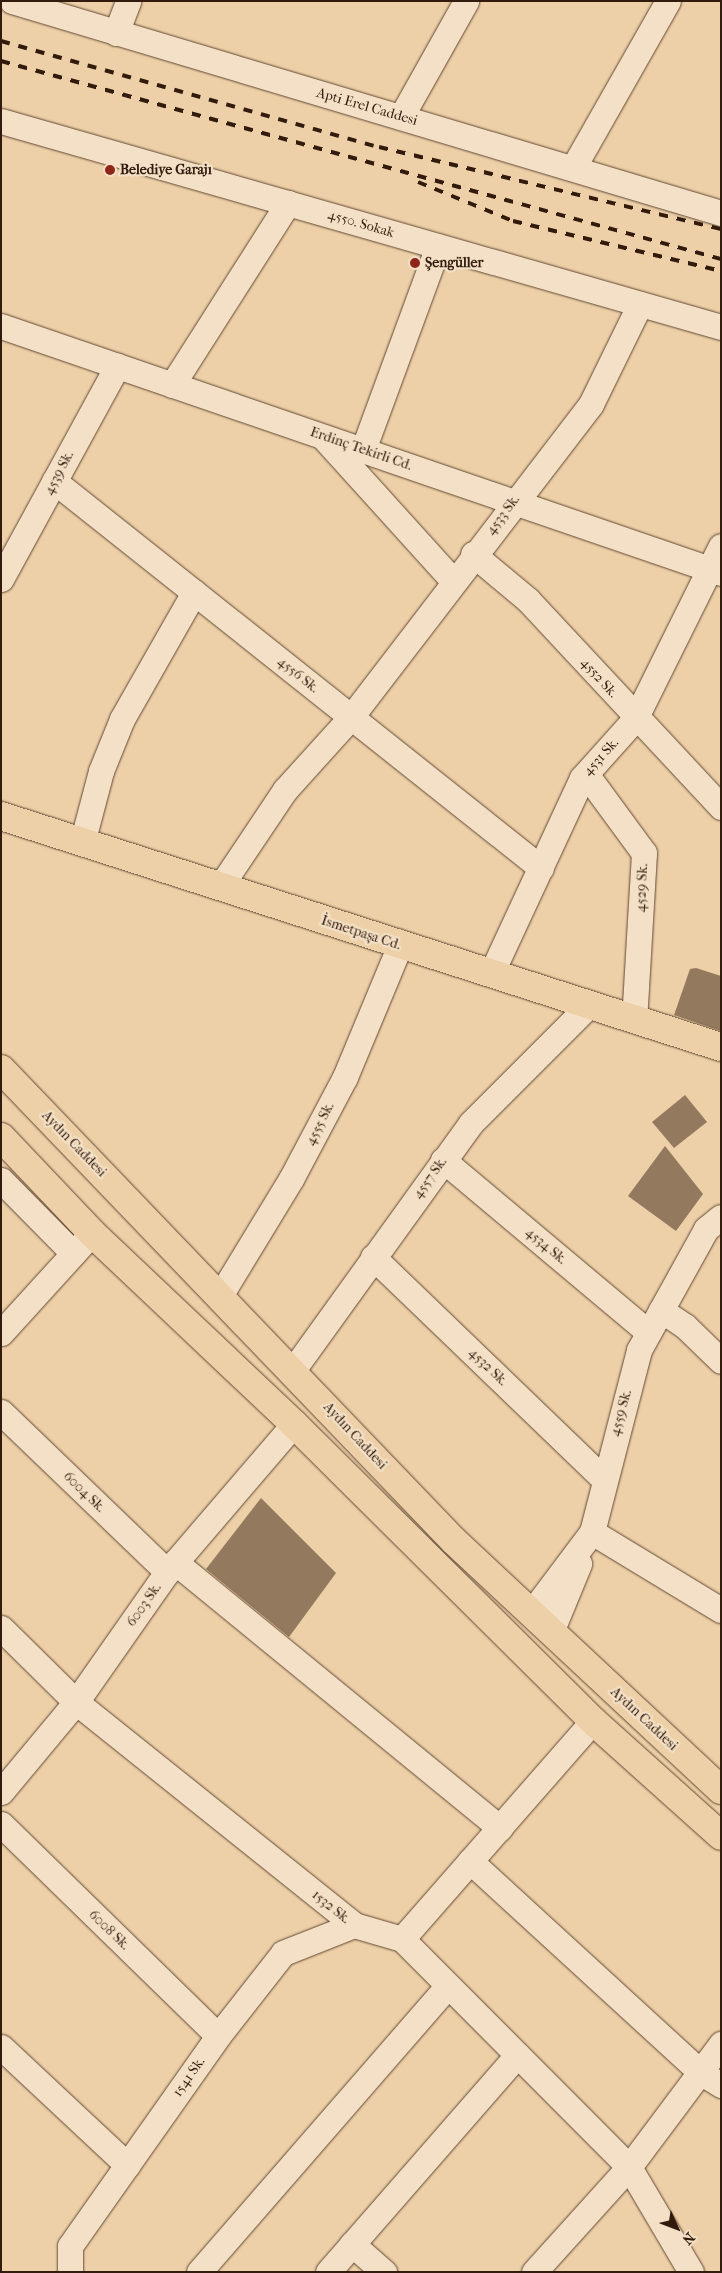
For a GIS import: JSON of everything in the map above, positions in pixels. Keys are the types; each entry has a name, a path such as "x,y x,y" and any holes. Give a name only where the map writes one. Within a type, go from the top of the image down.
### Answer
{"main road":[{"name":"İsmetpaşa Cd.","path":"1,816 721,1047"},
{"name":"Aydın Caddesi","path":"1,1069 221,1294 454,1541 721,1790"},
{"path":"1,1137 92,1233 294,1424 593,1722 721,1836"}],"street":[{"name":"Apti Erel Caddesi","path":"12,1 721,213"},
{"path":"116,33 128,1"},
{"path":"401,117 466,1"},
{"path":"573,168 668,1"},
{"name":"4550. Sokak","path":"1,121 721,327"},
{"path":"172,385 288,203"},
{"path":"363,450 438,246"},
{"name":"4533 Sk.","path":"220,887 285,790 351,717 513,501 591,404 640,304"},
{"name":"Erdinç Tekirli Cd.","path":"1,326 716,572"},
{"name":"4539 Sk.","path":"1,579 117,366"},
{"path":"323,436 453,581"},
{"name":"4556 Sk.","path":"54,481 541,868"},
{"name":"4531 Sk.","path":"491,974 586,774 636,719 716,572 721,546"},
{"name":"4552 Sk.","path":"473,554 528,600 636,719 721,807"},
{"path":"82,843 100,771 122,719 194,592"},
{"name":"4529 Sk.","path":"586,774 644,853 634,1020"},
{"name":"4555 Sk.","path":"221,1294 292,1179 345,1077 400,945"},
{"name":"4557 Sk.","path":"293,1370 471,1122 589,1005"},
{"name":"4534 Sk.","path":"443,1160 648,1332"},
{"path":"1,1180 73,1254"},
{"name":"4559 Sk.","path":"531,1613 592,1532 603,1478 639,1350 706,1229 721,1217"},
{"path":"1,1333 92,1233"},
{"name":"4532 Sk.","path":"373,1257 603,1478"},
{"path":"661,1310 685,1326 721,1361"},
{"name":"6004 Sk.","path":"1,1412 171,1567 500,1828"},
{"name":"6003 Sk.","path":"1,1792 76,1702 171,1567 294,1424"},
{"path":"551,1632 592,1532 721,1610"},
{"name":"1532 Sk.","path":"1,1628 76,1702 354,1925 402,1940 629,2167 691,2272"},
{"path":"402,1940 593,1722"},
{"name":"6008 Sk.","path":"1,1824 218,2036"},
{"path":"470,1861 700,2072 721,2085"},
{"name":"1541 Sk.","path":"70,2272 70,2246 218,2036 283,1953 354,1925"},
{"path":"199,2272 448,1986"},
{"path":"534,2272 629,2167 721,2044"},
{"path":"1,2047 127,2165"},
{"path":"328,2272 518,2055"},
{"path":"352,2244 384,2272"}],"building":[{"path":"696,968 721,976 721,1031 674,1015 690,969"},
{"path":"685,1095 707,1122 674,1148 652,1122"},
{"path":"665,1146 703,1194 676,1231 628,1196"},
{"path":"261,1498 336,1573 289,1637 206,1569"}],"railway":[{"path":"1,41 379,147 721,229"},
{"path":"1,61 721,259"},
{"path":"418,182 513,221 721,271"}],"place":[{"name":"Belediye Garajı","path":"110,170"},
{"name":"Şengüller","path":"415,263"}]}
